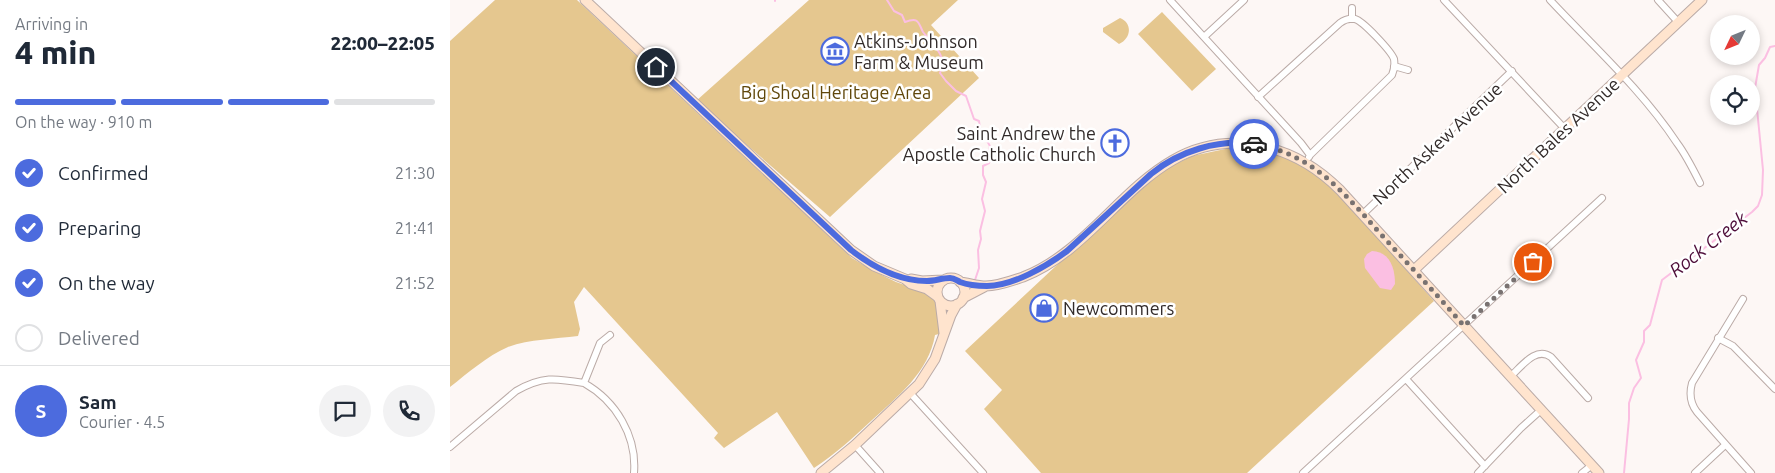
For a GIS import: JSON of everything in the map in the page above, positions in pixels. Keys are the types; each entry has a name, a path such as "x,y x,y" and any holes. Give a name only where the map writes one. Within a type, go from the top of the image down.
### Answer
{"street":[{"path":"585,0 851,250 874,266 905,279 911,284 927,289 949,306 986,286"},
{"path":"1170,0 1258,97 1308,158 1414,270 1599,473"},
{"path":"1204,37 1244,0"},
{"path":"1444,0 1564,128"},
{"path":"1550,0 1621,75 1668,130 1688,159 1700,183"},
{"path":"1658,0 1678,22"},
{"name":"North Bales Avenue","path":"1414,270 1702,0"},
{"path":"1352,8 1352,19"},
{"path":"1258,97 1340,23 1346,20 1352,19 1362,23 1390,53 1394,60 1392,75 1308,158"},
{"path":"1394,66 1408,70"},
{"name":"North Askew Avenue","path":"1362,214 1512,71"},
{"path":"905,279 928,281 952,278 960,282 986,286 1017,279 1052,262 1151,174 1163,165 1189,152 1221,144 1235,143 1268,147 1308,158"},
{"path":"1303,473 1602,198"},
{"path":"943,280 937,288 944,333"},
{"path":"820,473 855,445 911,394 925,376 935,359 944,333 960,301 964,289 960,282"},
{"path":"1743,300 1692,383 1690,395 1694,409 1751,473"},
{"path":"584,384 600,344 610,335"},
{"path":"1718,338 1733,346 1775,389"},
{"path":"1511,376 1536,354 1544,353 1551,357 1588,398"},
{"path":"450,447 516,391 543,379 552,378 584,384 601,394 613,406 630,440 635,462 634,473"},
{"path":"1406,379 1485,466"},
{"path":"911,394 983,473"},
{"path":"1478,473 1541,410"},
{"path":"855,445 880,473"},
{"path":"1695,473 1725,445"},
{"path":"1582,473 1592,465"}],"green space":[{"path":"495,0 577,0 852,258 896,282 921,291 934,300 938,312 939,334 935,335 932,348 919,372 891,403 851,440 822,463 814,468 777,412 724,448 714,438 718,433 584,287 574,302 580,329 578,336 534,341 508,347 485,360 450,387 450,41"},
{"name":"Big Shoal Heritage Area","path":"809,0 958,0 931,25 979,78 830,217 696,101"},
{"path":"1162,12 1216,69 1192,91 1138,34"},
{"path":"1120,18 1127,23 1129,31 1126,39 1119,44 1103,32 1103,28"},
{"path":"1230,148 1261,150 1292,159 1321,177 1344,200 1434,301 1247,473 1041,473 984,409 1002,390 965,351 1134,193 1161,171 1192,156"}],"shaded area":[{"path":"1372,251 1383,254 1390,262 1394,272 1395,284 1391,290 1380,288 1365,268 1364,259"}],"waterway":[{"path":"887,0 894,11 902,15 905,22 916,20 919,23 923,32 941,56 940,73 956,91 966,96 974,119 979,121 981,133 990,146 988,152 991,160 983,166 983,175 986,182 982,199 985,211 980,231 979,268 975,280"},
{"name":"Rock Creek","path":"1624,473 1629,403 1634,388 1641,378 1636,360 1644,342 1644,331 1650,325 1662,280 1752,212 1758,206 1762,195 1763,170 1755,88 1759,65 1770,47 1775,46"}],"way so far":[{"path":"1254,144 1286,152 1313,167 1331,181 1464,326 1533,262"}],"place":[{"name":"Atkins-Johnson Farm & Museum","path":"835,51"},
{"name":"Saint Andrew the Apostle Catholic Church","path":"1115,143"},
{"name":"Newcommers","path":"1044,308"}],"route":[{"path":"656,67 858,256 874,266 905,279 928,281 952,278 960,282 986,286 1001,284 1027,275 1052,262 1067,251 1163,165 1181,155 1205,147 1235,143 1254,144"}]}
